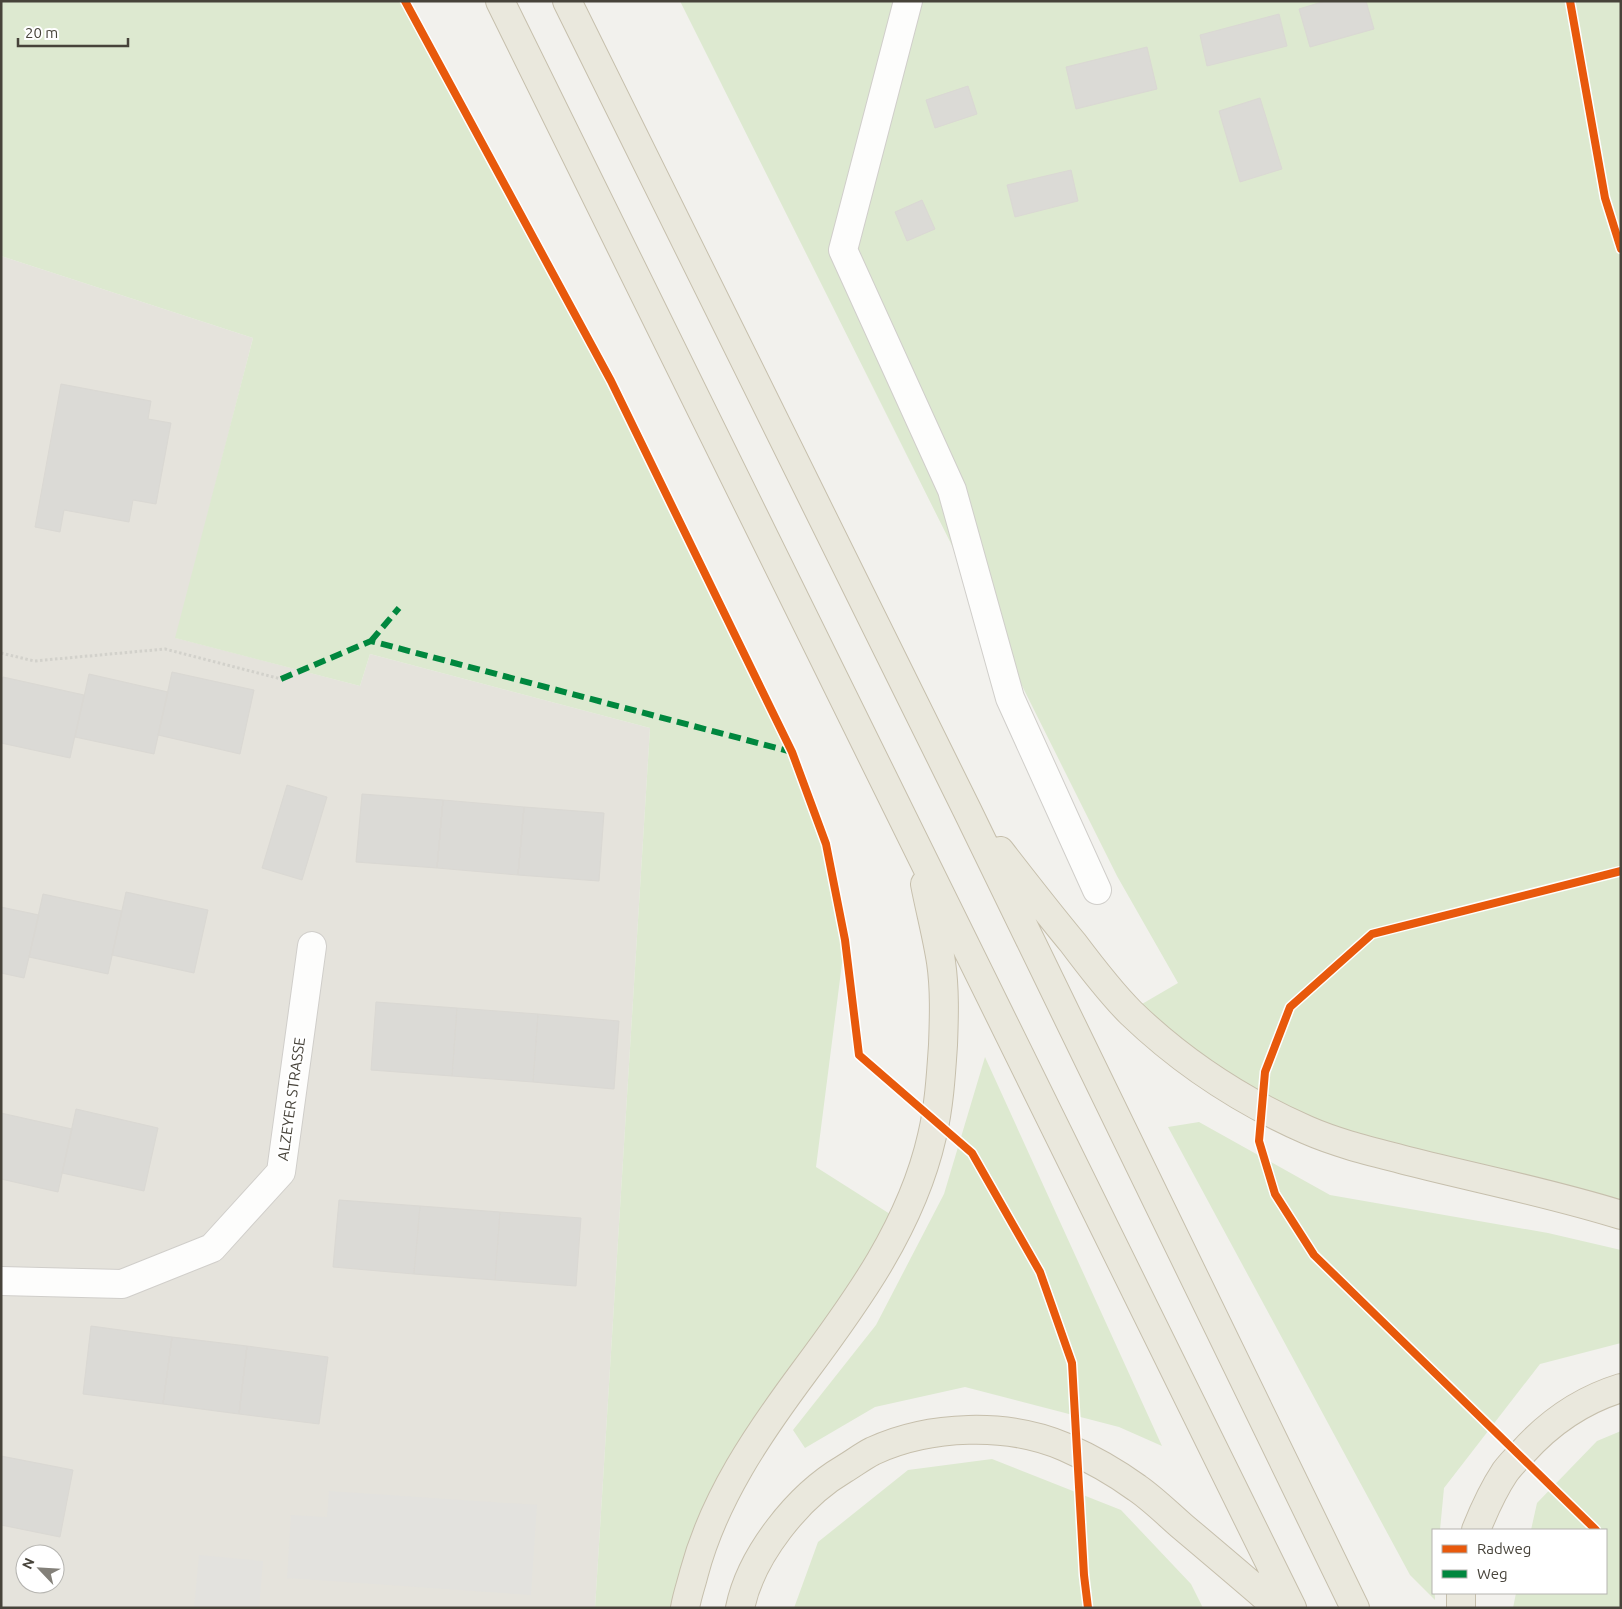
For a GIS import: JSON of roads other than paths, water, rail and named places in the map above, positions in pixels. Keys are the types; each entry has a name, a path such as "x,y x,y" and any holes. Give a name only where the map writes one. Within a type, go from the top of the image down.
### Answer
{"highway":[{"path":"500,1 1292,1608"},
{"path":"568,1 968,810 1355,1608"},
{"path":"968,810 1097,974 1130,1011 1160,1039 1218,1083 1248,1101 1308,1130 1366,1150 1483,1180 1571,1199 1621,1214"},
{"path":"685,1608 699,1555 717,1510 739,1467 768,1420 845,1317 874,1273 901,1221 921,1176 932,1136 942,1070 944,1016 941,964 918,848"},
{"path":"1476,1529 1486,1505 1506,1470 1534,1440 1560,1417 1597,1395 1621,1388"},
{"path":"740,1608 743,1596 763,1550 794,1510 831,1477 873,1451 920,1435 970,1430 1021,1434 1063,1446 1102,1465 1138,1488 1278,1608"},
{"path":"1461,1594 1461,1608"}],"street":[{"path":"908,1 843,250 952,490 1010,698 1097,890"},
{"name":"ALZEYER STRASSE","path":"1,1281 122,1284 212,1248 281,1172 312,946"}]}
